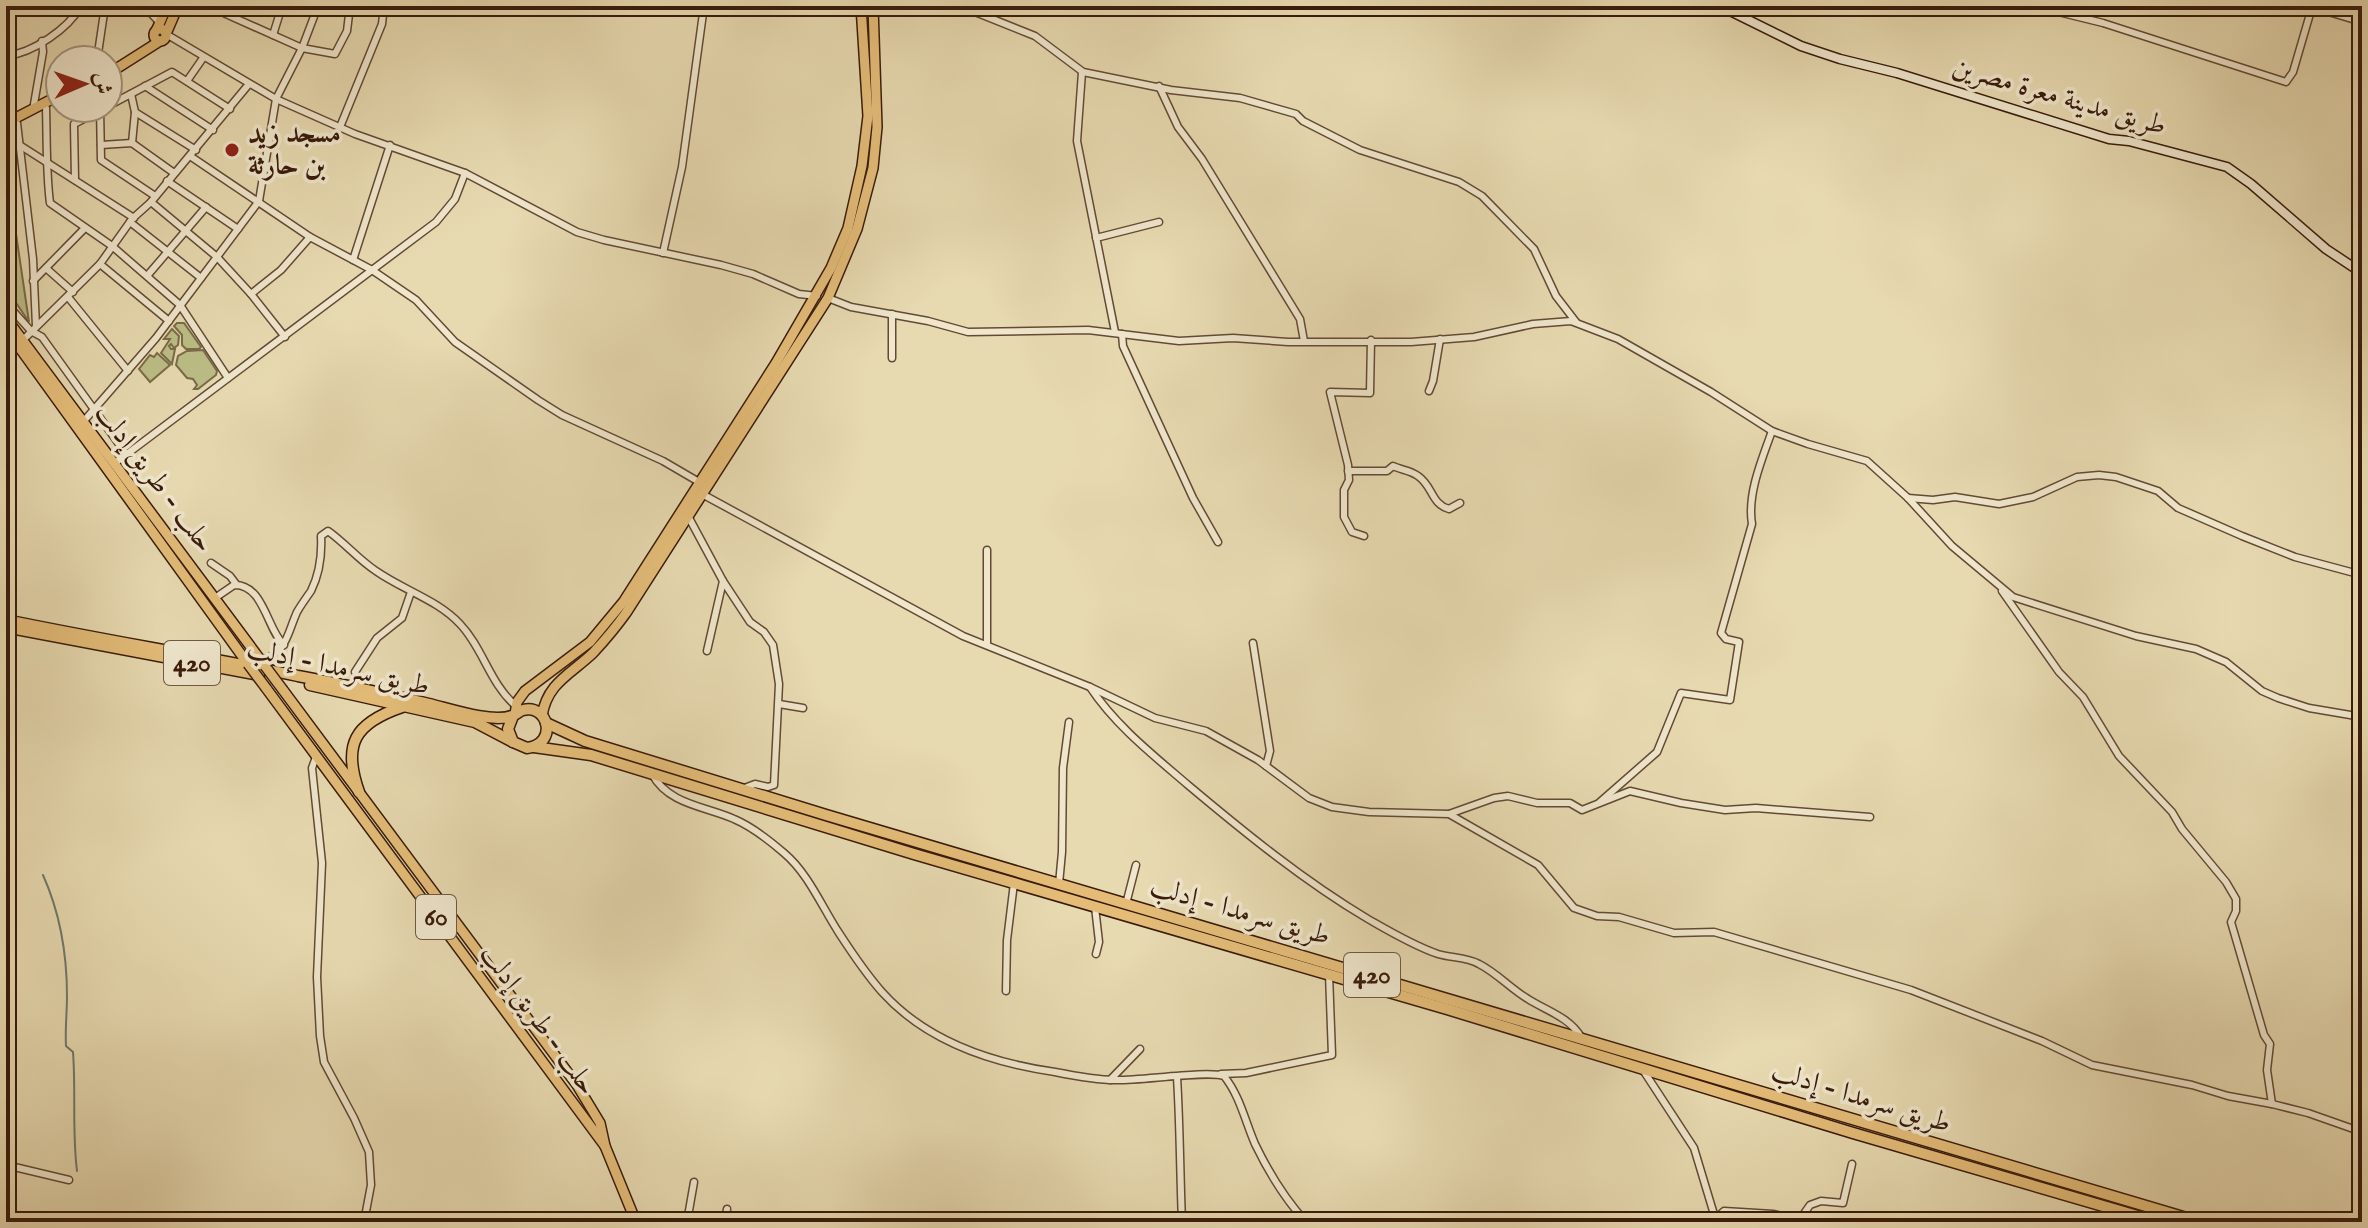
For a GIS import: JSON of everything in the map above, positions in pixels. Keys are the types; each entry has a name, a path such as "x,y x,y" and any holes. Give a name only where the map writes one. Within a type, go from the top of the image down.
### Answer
{"highway":[{"name":"420","path":"6,620 478,715 515,712"},
{"name":"طريق سرمدا - إدلب","path":"6,627 406,706 480,723 513,742"},
{"path":"359,792 351,761 356,736 380,715 406,706"},
{"path":"529,710 544,719 545,737 534,747 523,748 513,742 508,729 515,712 529,710"},
{"name":"طريق سرمدا - إدلب","path":"544,719 585,741 1126,904 1641,1067 1707,1082 2200,1222"},
{"name":"طريق سرمدا - إدلب","path":"534,747 577,751 1329,974 1582,1038 1867,1137 2158,1222"}],"main road":[{"path":"159,33 167,6"},
{"path":"124,59 159,33 178,6"},
{"path":"544,719 546,700 554,685 590,655 613,630 699,482 817,296 848,228 861,177 868,116 861,6"},
{"path":"515,712 525,691 571,658 595,636 624,601 688,516 828,298 857,229 873,168 877,127 873,6"},
{"name":"طريق مدينة معرة مصرين","path":"1720,6 1788,41 1840,59 1897,73 2109,139 2129,141 2227,167 2326,249 2362,273"},
{"path":"10,124 44,105"},
{"path":"10,124 44,109"},
{"name":"حلب - طريق إدلب","path":"6,318 83,422 88,436 115,463 577,1085 600,1123 605,1146 636,1222"},
{"name":"حلب - طريق إدلب","path":"6,329 88,436 173,562 605,1146"},
{"path":"173,562 183,555"},
{"path":"350,800 359,792"}],"street":[{"path":"6,56 19,55 42,41 74,19 81,6"},
{"path":"99,44 105,6"},
{"path":"144,6 159,33 276,99 340,127 465,173 577,232 753,274 799,294 817,296"},
{"path":"208,6 302,48 335,54 347,31 350,6"},
{"path":"273,35 282,6"},
{"path":"83,422 169,321 259,201 276,99 302,48 318,6"},
{"path":"340,127 382,24 384,6"},
{"path":"663,253 682,167 704,6"},
{"path":"960,6 1035,36 1082,72 1240,98 1296,114 1303,121 1360,150 1459,182 1482,196 1534,249 1556,296 1576,322"},
{"path":"2034,6 2103,23 2286,82 2293,72 2312,7 2362,22"},
{"path":"33,110 43,52 42,41"},
{"path":"187,81 203,58"},
{"path":"124,98 172,72 230,109"},
{"path":"1082,72 1077,141 1119,333 1193,498 1218,542"},
{"path":"23,340 100,264 132,220 213,130 249,84"},
{"path":"145,86 213,130"},
{"path":"1159,86 1178,127 1202,159 1300,319 1304,341"},
{"path":"131,94 135,112 132,143"},
{"path":"6,104 10,124 21,146 33,259 34,329"},
{"path":"135,112 310,237 372,270 416,300 455,342 538,400 562,415 663,461 699,482"},
{"path":"47,124 50,203 112,246 180,305 228,378"},
{"path":"74,124 75,180"},
{"path":"102,124 103,164 153,199 217,257 285,337"},
{"path":"101,145 132,143 174,173"},
{"path":"353,260 390,145"},
{"path":"21,146 132,220 201,278"},
{"path":"115,463 441,217 455,199 465,173"},
{"path":"167,181 238,229"},
{"path":"147,276 206,207"},
{"path":"1096,238 1159,222"},
{"path":"33,281 85,228"},
{"path":"251,294 281,270 310,237"},
{"path":"100,264 169,321"},
{"path":"47,269 70,294 128,371"},
{"path":"828,298 851,307 968,332 1088,330 1179,341 1233,338 1304,341 1440,339 1474,337 1533,324 1576,322 1618,339 1772,431 1867,461 1908,498 1952,546 2013,597 2065,615 2215,656 2262,691 2278,698 2309,708 2362,717"},
{"path":"6,303 42,337 126,454"},
{"path":"892,314 892,358"},
{"path":"1429,391 1440,339"},
{"path":"1364,536 1352,532 1344,517 1348,471 1330,392 1370,393 1371,340"},
{"path":"1449,814 1450,811 1508,796 1537,803 1570,803 1582,810 1591,809 1657,752 1681,693 1730,700 1739,642 1726,639 1721,633 1752,524 1750,510 1758,470 1772,431"},
{"path":"1348,471 1387,471 1393,466 1408,470 1429,485 1435,502 1441,506 1449,509 1460,503"},
{"path":"1908,498 1933,500 1955,497 1999,504 2033,497 2077,477 2116,477 2158,491 2178,508 2242,536 2295,557 2362,575"},
{"path":"702,494 921,614 1155,718 1206,731 1266,766 1309,798 1332,807 1369,812 1449,814 1538,865 1574,908 1674,933 1714,932 1911,990 2042,1041 2092,1065 2272,1104 2362,1132"},
{"path":"688,516 723,581 750,622 764,632 773,645 779,677 774,785 753,785 742,789"},
{"path":"263,664 284,645 297,612 317,576 321,538 325,532 331,533 372,569 440,607 459,622 515,712"},
{"path":"987,550 987,644"},
{"path":"211,563 236,584 244,586 261,603 275,635 284,645"},
{"path":"707,651 723,581"},
{"path":"215,598 236,584"},
{"path":"2000,588 2059,672 2083,697 2119,756 2172,812 2236,899 2236,911 2231,922 2264,1035 2270,1044 2267,1070 2272,1104"},
{"path":"355,672 377,638 402,618 411,592"},
{"path":"1253,643 1270,751 1266,766"},
{"path":"1090,687 1105,710 1171,771 1240,829 1287,863 1367,918 1431,952 1452,959 1475,961 1526,998 1568,1020 1582,1038"},
{"path":"779,704 803,708"},
{"path":"1059,884 1064,758 1069,722"},
{"path":"316,757 312,768 322,863 317,977 320,1036 324,1062 369,1152 371,1185 364,1222"},
{"path":"652,774 661,787 678,800 737,820 760,833 788,857 805,877 853,954 883,993 922,1025 957,1046 996,1059 1051,1072 1110,1080 1246,1073 1332,1055 1329,974"},
{"path":"1600,802 1630,791 1725,810 1740,808 1870,817"},
{"path":"1126,904 1136,865"},
{"path":"1006,991 1007,940 1014,883"},
{"path":"1095,907 1099,942 1096,954"},
{"path":"1110,1080 1140,1049"},
{"path":"1641,1067 1694,1148 1716,1220"},
{"path":"1217,1074 1225,1078 1233,1090 1254,1142 1280,1191 1306,1222"},
{"path":"1177,1077 1182,1149 1179,1171 1182,1222"},
{"path":"1716,1220 1724,1211 1773,1214 1794,1219 1803,1215 1810,1205 1821,1201 1843,1203 1852,1164"},
{"path":"6,1165 69,1180"},
{"path":"687,1222 694,1182"},
{"path":"725,1222 727,1209"}],"green space":[{"path":"15,227 29,322 6,288 6,228"},
{"path":"184,323 201,347 199,349 186,349 182,345 182,335 174,326"},
{"path":"172,329 179,336 178,345 174,348 171,344 169,346 175,349 172,364 161,353 170,339 164,339"},
{"path":"203,350 217,371 216,375 194,389 197,385 193,379 187,378 176,365 178,356 187,351"},
{"path":"157,353 170,365 150,382 139,369 150,355 154,357"}],"waterway":[{"path":"43,875 54,904 64,950 66,1046 73,1052 77,1171"}],"place":[{"name":"مسجد زيد بن حارثة","path":"232,150"}]}
